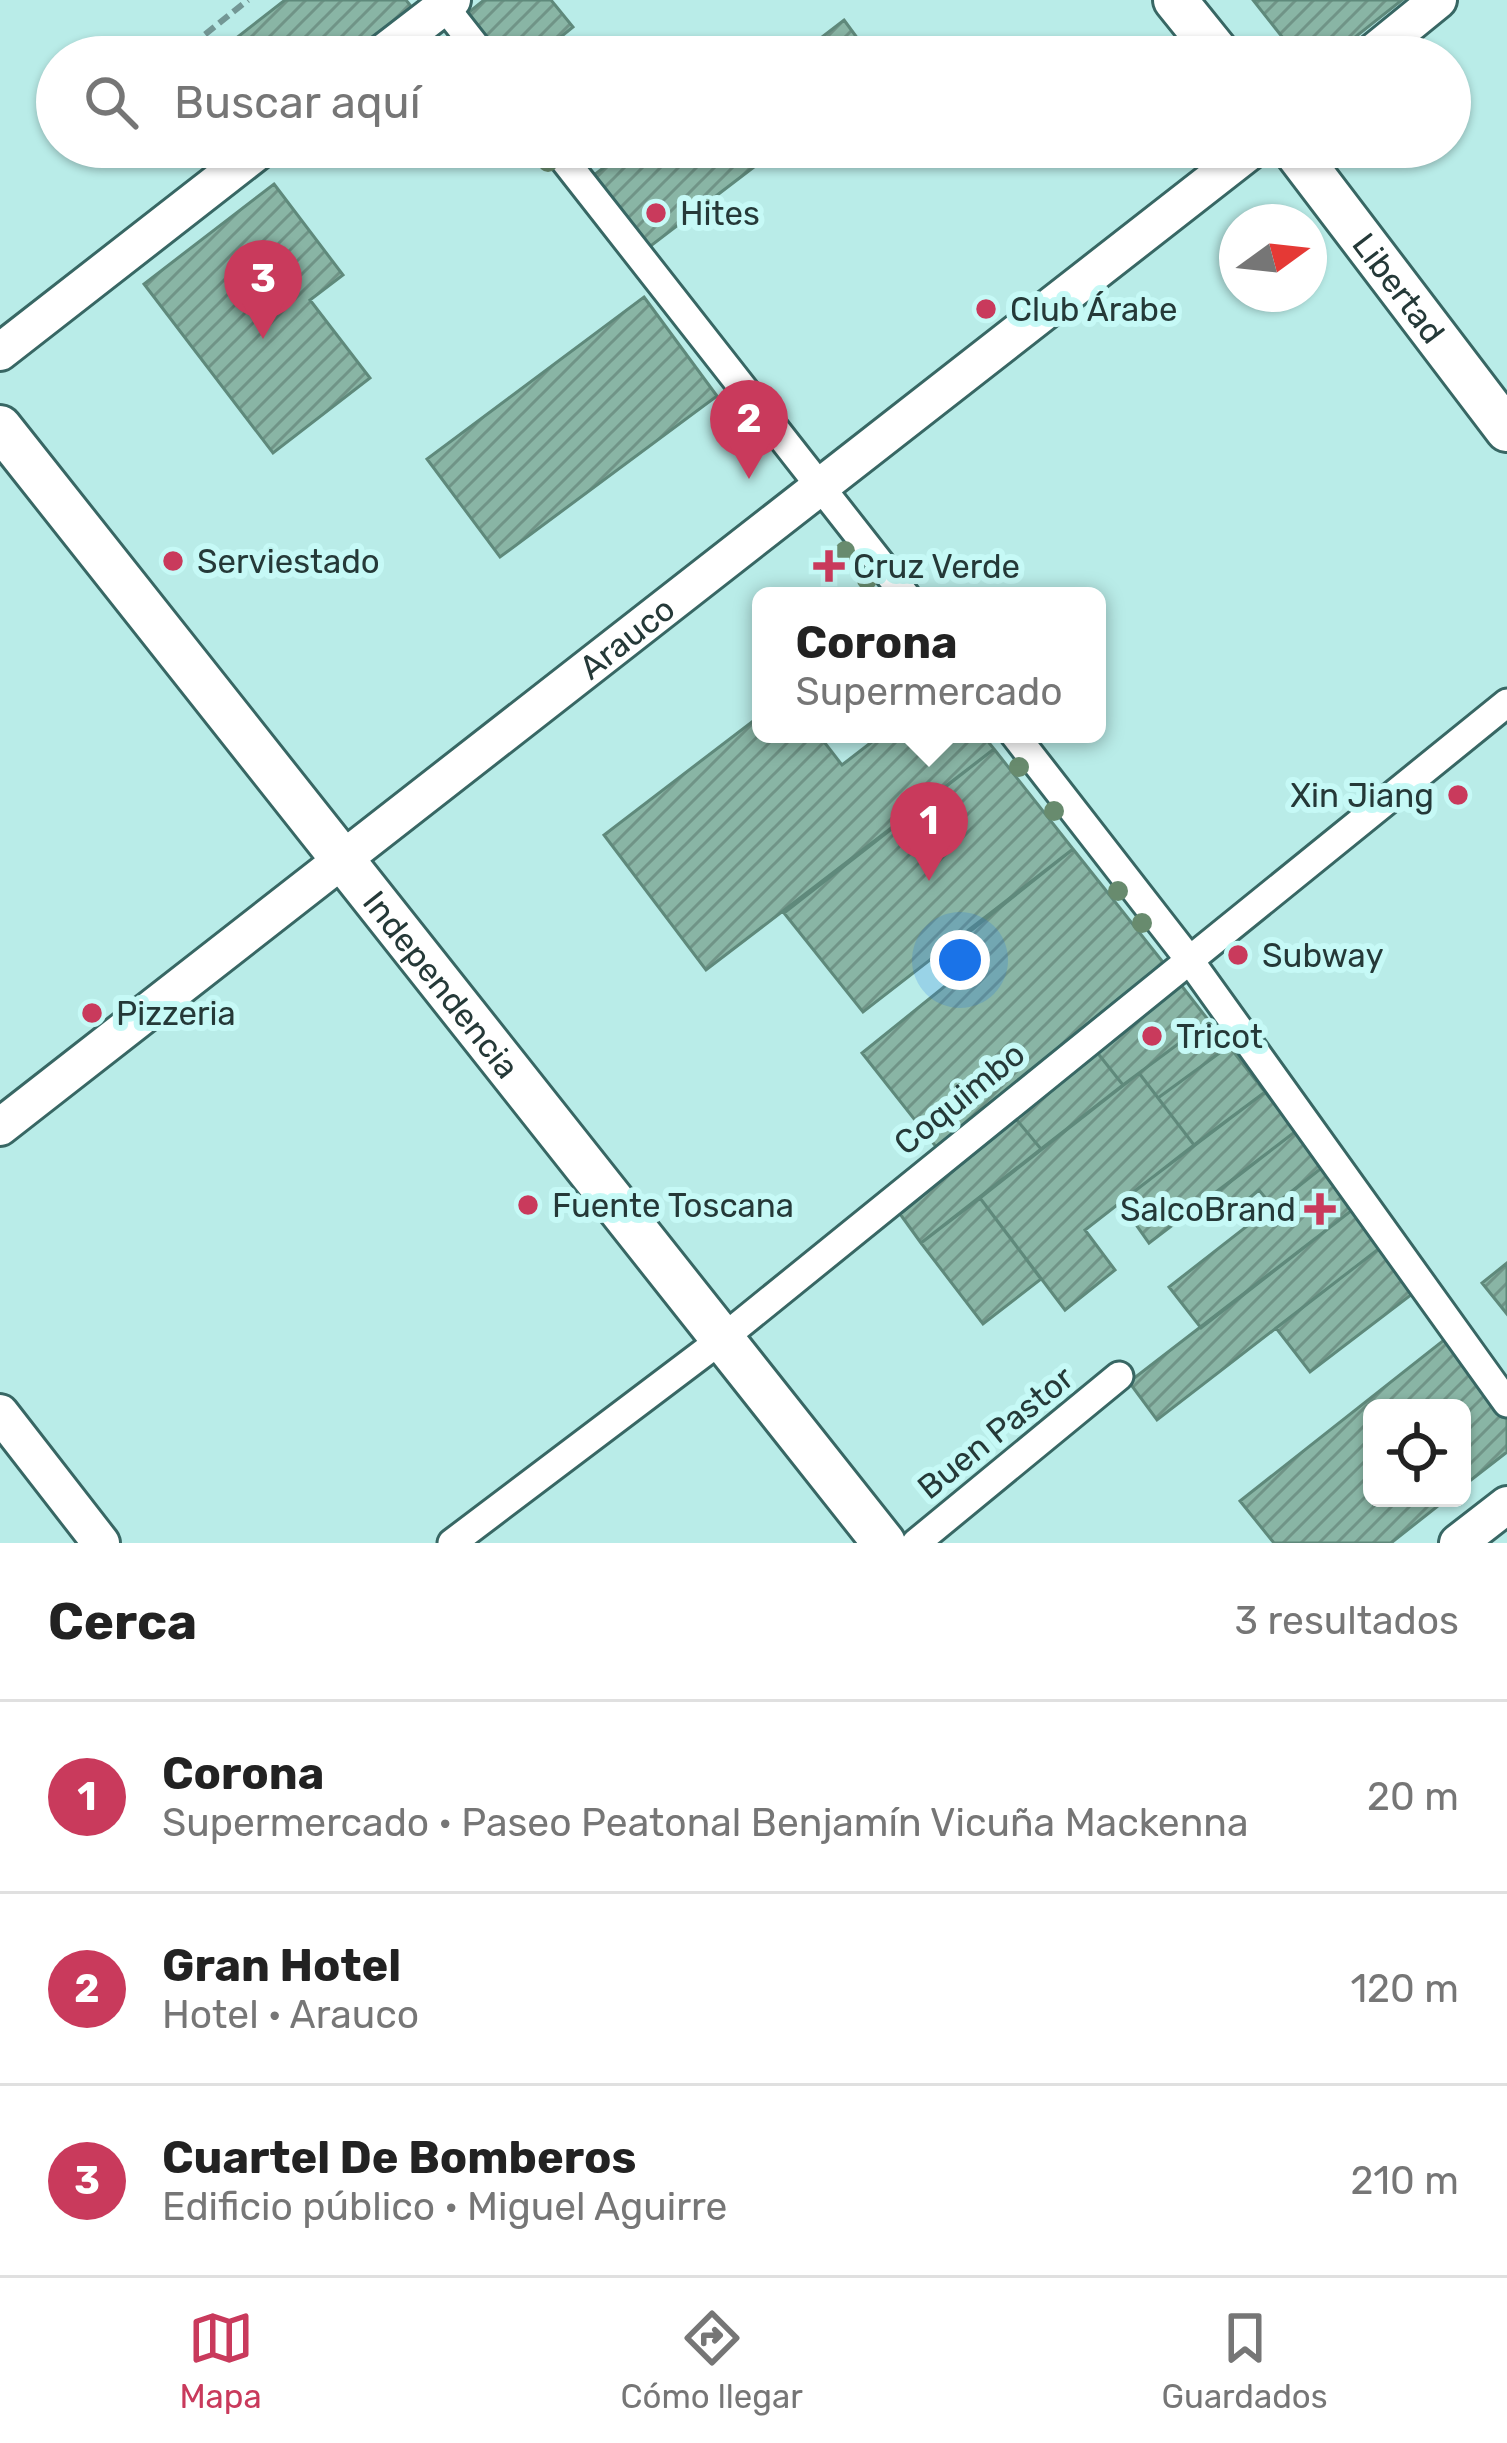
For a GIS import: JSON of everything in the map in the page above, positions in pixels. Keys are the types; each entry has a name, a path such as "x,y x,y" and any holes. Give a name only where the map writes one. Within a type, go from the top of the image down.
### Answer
{"main road":[{"path":"1175,0 1204,36"},
{"name":"Libertad","path":"1308,168 1507,430"},
{"name":"Independencia","path":"0,428 884,1543"}],"street":[{"path":"1394,36 1438,0"},
{"path":"404,36 445,2 469,36"},
{"path":"0,352 236,168"},
{"path":"570,168 899,587"},
{"name":"Arauco","path":"0,1127 1229,168"},
{"name":"Coquimbo","path":"452,1543 722,1339 1507,703"},
{"path":"1021,743 1188,958 1507,1403"},
{"name":"Buen Pastor","path":"916,1543 1119,1376"},
{"path":"0,1413 101,1543"},
{"path":"1458,1543 1507,1505"}],"path":[{"path":"203,36 248,0"}],"building":[{"path":"285,0 406,0 414,10 381,36 239,36"},
{"path":"484,0 551,0 573,27 562,36 478,36 463,17"},
{"path":"1253,0 1402,0 1357,36 1281,36"},
{"path":"844,20 856,36 823,36"},
{"name":"Hites","path":"603,168 753,168 648,248 590,178"},
{"path":"274,184 343,275 310,300 370,378 273,453 144,284"},
{"path":"644,297 717,396 500,557 427,459"},
{"path":"752,722 752,743 825,743 842,765 870,743 989,743 994,749 706,970 604,835"},
{"path":"994,749 1073,849 863,1012 784,913"},
{"path":"1073,849 1166,966 937,1148 862,1053 975,962 958,941"},
{"name":"Tricot","path":"1181,985 1209,1021 1123,1085 1096,1051"},
{"path":"1209,1021 1229,1046 1158,1098 1139,1073"},
{"path":"1229,1046 1265,1092 1194,1145 1158,1098"},
{"path":"1096,1051 1123,1085 1041,1149 1016,1119"},
{"path":"1139,1073 1194,1145 1085,1230 1115,1270 1065,1310 980,1198"},
{"path":"1265,1092 1296,1131 1149,1243 1120,1202"},
{"path":"1016,1119 1041,1149 921,1243 900,1214"},
{"path":"1296,1131 1324,1166 1273,1207 1259,1190 1223,1220 1207,1200"},
{"path":"1324,1166 1356,1207 1201,1328 1169,1287"},
{"path":"980,1198 1041,1279 983,1324 921,1243"},
{"path":"1356,1207 1385,1244 1157,1420 1129,1382"},
{"path":"1385,1244 1420,1288 1310,1372 1276,1328"},
{"path":"1507,1263 1507,1314 1482,1283"},
{"path":"1449,1336 1507,1408 1507,1452 1471,1480 1471,1399 1369,1399"},
{"path":"1363,1404 1363,1507 1437,1507 1391,1543 1274,1543 1240,1501"}],"place":[{"name":"Hites","path":"656,213"},
{"name":"Club Árabe","path":"986,309"},
{"name":"Cuartel De Bomberos","path":"263,339"},
{"name":"Gran Hotel","path":"749,479"},
{"name":"Serviestado","path":"173,561"},
{"name":"Cruz Verde","path":"829,566"},
{"name":"Xin Jiang","path":"1458,795"},
{"name":"Corona","path":"929,881"},
{"name":"Subway","path":"1238,955"},
{"name":"Pizzeria","path":"92,1013"},
{"name":"Tricot","path":"1152,1036"},
{"name":"Fuente Toscana","path":"528,1205"},
{"name":"SalcoBrand","path":"1320,1209"}]}
